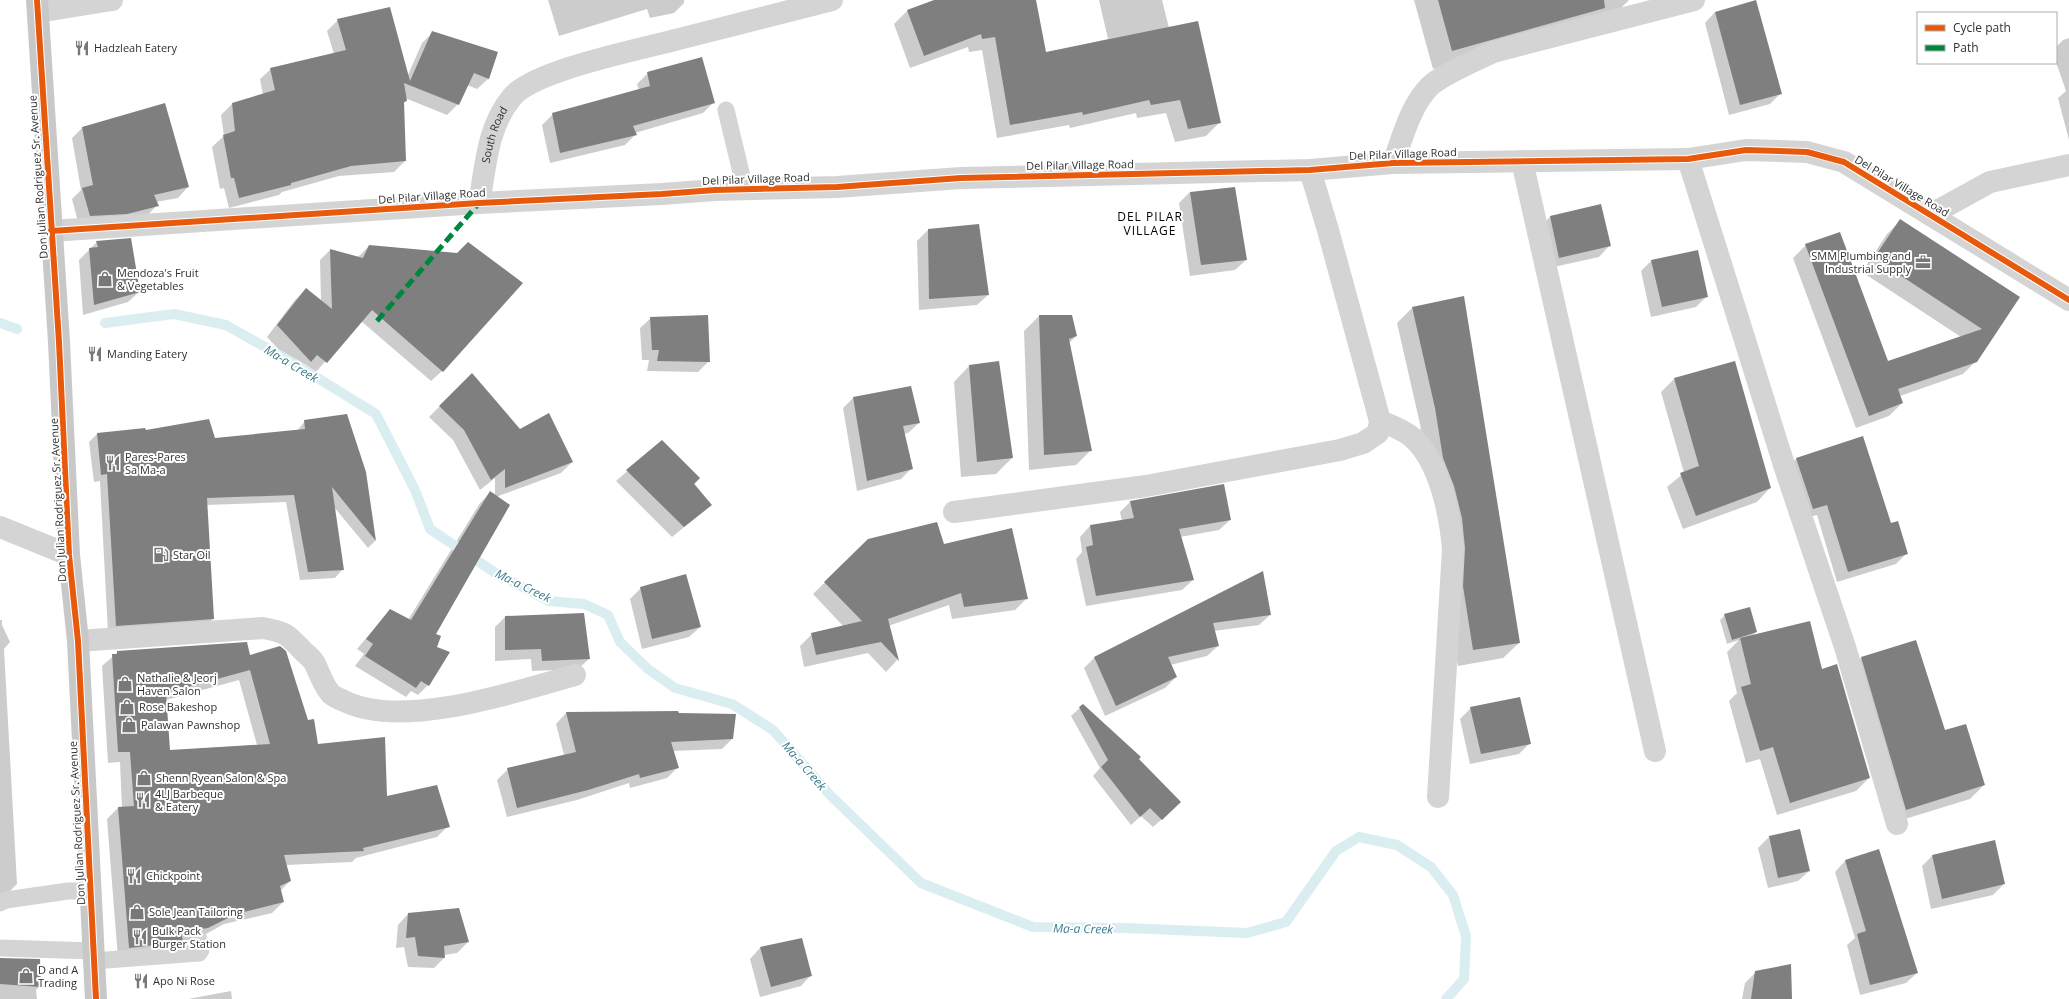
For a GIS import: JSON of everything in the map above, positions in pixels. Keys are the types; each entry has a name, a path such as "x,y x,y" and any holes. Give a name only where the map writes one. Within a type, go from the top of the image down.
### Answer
{"main road":[{"name":"Don Julian Rodriguez Sr. Avenue","path":"37,6 59,342 70,555 78,640 96,999"}],"street":[{"path":"37,6 112,0"},
{"name":"South Road","path":"479,203 491,134 500,114 513,96 534,82 576,66 832,0"},
{"path":"1394,163 1415,106 1431,85 1462,67 1493,52 1694,0"},
{"name":"Del Pilar Village Road","path":"52,231 479,203 745,189 837,187 961,178 1310,170 1394,163 1688,159 1746,150 1807,152 1844,162 2069,300"},
{"path":"1688,159 1786,468 1846,647 1897,824"},
{"path":"1522,161 1656,751"},
{"path":"1930,215 1990,182 2069,165"},
{"path":"954,512 1146,486 1340,450 1363,443 1378,433 1380,420 1310,170"},
{"path":"1380,420 1413,438 1425,453 1439,479 1452,532 1453,549 1438,797"},
{"path":"0,527 70,555"},
{"path":"78,640 263,628 279,631 290,636 314,662 320,677 332,695 355,706 382,712 479,702 575,675"}],"lane":[{"path":"726,110 745,189"},
{"path":"0,903 6,900 46,894 90,891"},
{"path":"0,948 93,956 198,953 201,950 199,939"}],"building":[{"path":"934,0 1036,0 1046,52 1198,21 1221,123 1188,129 1180,100 1151,105 1149,100 1083,115 1082,112 1010,125 995,37 982,39 981,34 924,56 907,10"},
{"path":"1438,0 1604,0 1605,8 1452,51"},
{"path":"1756,0 1782,94 1740,105 1715,12"},
{"path":"390,7 410,81 432,31 498,52 489,79 474,73 459,105 404,83 407,101 404,102 406,161 351,166 291,183 291,185 239,198 234,178 231,178 223,135 235,131 232,103 275,90 270,68 346,50 337,19"},
{"path":"702,57 715,103 633,126 637,135 560,153 552,113 650,86 647,72"},
{"path":"165,103 189,187 154,195 159,206 127,214 90,216 82,188 93,185 82,127"},
{"path":"1235,187 1247,260 1201,265 1190,192"},
{"path":"1601,204 1611,246 1559,258 1550,216"},
{"path":"1900,219 2020,297 1977,362 1898,389 1903,403 1869,416 1805,244 1840,232 1888,361 1982,329 1874,258"},
{"path":"979,224 989,295 929,299 928,229"},
{"path":"131,238 140,292 94,305 89,248 98,247 96,241"},
{"path":"468,242 523,283 443,372 372,310 327,363 317,355 311,362 277,325 306,288 332,309 330,249 363,258 369,245 457,253"},
{"path":"1698,250 1708,297 1662,307 1651,260"},
{"path":"1464,296 1520,643 1473,650 1463,586 1465,548 1462,518 1454,486 1443,458 1435,408 1412,307"},
{"path":"708,315 710,362 657,361 659,350 652,350 650,317"},
{"path":"1039,315 1072,315 1077,336 1069,339 1092,451 1044,455"},
{"path":"999,361 1013,458 977,462 969,365"},
{"path":"1735,361 1771,488 1696,516 1680,473 1699,466 1674,378"},
{"path":"472,373 520,429 549,413 573,462 505,488 505,469 491,480 464,430 439,406"},
{"path":"911,386 920,423 903,426 913,469 867,481 853,397"},
{"path":"347,414 366,472 376,541 332,487 344,570 308,572 294,495 207,498 214,619 116,626 107,474 101,475 97,433 145,428 146,430 209,419 215,438 305,429 304,420"},
{"path":"1863,436 1891,523 1898,521 1908,554 1848,572 1827,505 1813,509 1796,458"},
{"path":"662,440 700,478 694,484 712,505 684,527 626,470"},
{"path":"1224,484 1231,520 1179,529 1194,580 1096,596 1086,547 1093,545 1090,525 1134,518 1130,501"},
{"path":"490,491 510,505 436,634 441,636 437,647 450,652 429,686 421,681 416,688 365,656 373,644 366,639 390,609 411,620"},
{"path":"937,522 944,544 1012,528 1028,599 964,607 961,593 888,619 899,661 881,642 816,655 811,633 862,621 824,582 868,539"},
{"path":"1263,571 1271,615 1213,623 1219,646 1168,657 1177,677 1116,706 1094,657"},
{"path":"686,574 701,627 652,639 640,587"},
{"path":"1750,607 1757,632 1732,640 1724,614"},
{"path":"584,613 590,659 542,661 541,649 505,650 505,616"},
{"path":"1810,621 1822,669 1837,664 1870,778 1790,803 1773,747 1760,751 1741,687 1751,684 1740,638"},
{"path":"1916,640 1945,730 1966,724 1985,785 1906,810 1861,657"},
{"path":"247,642 250,655 280,646 286,651 308,720 314,719 318,744 385,737 387,796 437,785 450,827 363,848 364,851 284,855 291,881 280,886 284,902 236,914 208,928 181,932 183,942 129,948 118,807 134,806 130,752 118,752 112,654 117,654 117,651","holes":["250,670 270,744 170,750 166,693"]},
{"path":"1520,697 1531,744 1481,754 1470,707"},
{"path":"1083,704 1141,757 1139,759 1181,802 1162,820 1150,808 1140,817 1101,767 1108,760 1079,707"},
{"path":"678,711 679,713 736,714 733,739 671,742 679,768 640,778 639,774 588,790 517,808 507,768 576,752 566,712"},
{"path":"1800,829 1810,871 1778,878 1769,836"},
{"path":"1995,840 2005,884 1942,899 1932,855"},
{"path":"1879,849 1918,973 1870,985 1857,934 1866,931 1845,860"},
{"path":"459,908 469,942 444,946 445,958 418,956 415,937 406,938 408,913"},
{"path":"802,938 812,976 771,987 760,947"},
{"path":"0,958 40,959 41,987 0,984"},
{"path":"1791,964 1792,999 1751,999 1755,971"}],"waterway":[{"name":"Ma-a Creek","path":"105,323 174,314 226,325 295,364 376,414 415,490 430,529 494,572 549,601 584,604 608,615 620,642 648,669 675,688 732,704 773,730 830,795 921,883 1033,927 1126,928 1247,933 1286,922 1336,851 1359,837 1397,845 1431,867 1453,895 1466,936 1464,979 1446,999"},
{"name":"Ma-a Creek","path":"0,323 17,329"}],"marked path":[{"path":"377,321 479,203"}],"cycle path":[{"path":"37,0 59,342 69,555 78,641 96,999"},
{"path":"51,231 479,203 715,190 837,187 961,178 1310,170 1393,163 1688,159 1746,150 1807,152 1844,162 2069,300"}],"place":[{"name":"Hadzleah Eatery","path":"82,48"},
{"name":"SMM Plumbing and Industrial Supply","path":"1923,262"},
{"name":"Mendoza's Fruit & Vegetables","path":"105,279"},
{"name":"Manding Eatery","path":"95,354"},
{"name":"Pares-Pares Sa Ma-a","path":"113,463"},
{"name":"Star Oil","path":"161,555"},
{"name":"Nathalie & Jeorj Haven Salon","path":"125,684"},
{"name":"Rose Bakeshop","path":"127,707"},
{"name":"Palawan Pawnshop","path":"129,725"},
{"name":"Shenn Ryean Salon & Spa","path":"144,778"},
{"name":"4LJ Barbeque & Eatery","path":"143,800"},
{"name":"Chickpoint","path":"134,876"},
{"name":"Sole Jean Tailoring","path":"137,912"},
{"name":"Bulk Pack Burger Station","path":"140,937"},
{"name":"D and A Trading","path":"26,976"},
{"name":"Apo Ni Rose","path":"141,981"}],"district":[{"name":"DEL PILAR VILLAGE","path":"1150,224"}]}
